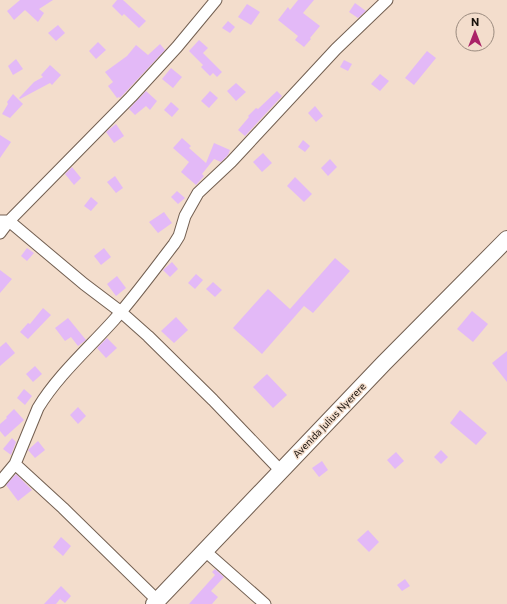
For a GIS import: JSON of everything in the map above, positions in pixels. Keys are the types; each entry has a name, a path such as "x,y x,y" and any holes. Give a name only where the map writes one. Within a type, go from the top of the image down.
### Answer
{"street":[{"path":"0,233 5,221 130,97 177,47 216,0"},
{"path":"0,482 15,464 38,408 43,400 66,372 121,312 174,244 179,236 186,216 198,194 231,162 336,49 387,0"},
{"path":"5,221 121,312 148,336 213,400 281,471"},
{"name":"Avenida Julius Nyerere","path":"156,602 384,363 507,239"},
{"path":"15,464 63,508 156,602"},
{"path":"205,550 265,604"}],"building":[{"path":"20,0 53,0 39,9 44,13 38,22 25,10 14,20 7,11"},
{"path":"117,0 123,0 146,21 139,28 124,14 122,16 112,6"},
{"path":"298,0 314,0 303,13 320,26 304,47 295,40 298,36 278,20 288,7 290,10"},
{"path":"355,3 366,11 358,18 349,12"},
{"path":"247,4 260,12 251,25 238,17"},
{"path":"228,21 235,27 230,33 222,28"},
{"path":"58,25 65,33 56,41 48,33"},
{"path":"199,40 208,48 203,53 222,72 217,77 213,73 210,76 201,67 203,65 189,51"},
{"path":"98,42 106,50 96,59 89,51"},
{"path":"160,44 165,50 120,98 117,98 108,86 113,82 105,72 127,56 136,45 148,55"},
{"path":"427,51 436,58 414,85 405,78"},
{"path":"16,59 23,69 13,75 8,66"},
{"path":"344,60 352,64 348,71 340,67"},
{"path":"50,65 61,75 52,85 50,83 20,99 19,98 34,82 43,77 41,75"},
{"path":"171,68 182,77 173,88 162,79"},
{"path":"380,74 389,81 380,91 371,84"},
{"path":"236,83 246,92 236,101 227,91"},
{"path":"146,91 157,101 150,110 146,106 135,115 129,109"},
{"path":"210,91 218,98 209,108 201,101"},
{"path":"277,91 282,96 245,136 238,130 256,108 258,109"},
{"path":"13,94 23,104 10,118 2,114 8,104 7,102"},
{"path":"171,102 179,109 172,117 164,110"},
{"path":"315,106 323,116 316,122 308,113"},
{"path":"116,124 124,136 114,143 106,132"},
{"path":"0,135 11,142 0,158"},
{"path":"182,138 191,146 189,148 206,163 214,143 230,150 228,155 221,162 214,159 202,174 204,176 196,185 181,172 189,162 173,148"},
{"path":"303,140 310,146 305,152 298,147"},
{"path":"263,153 272,163 262,172 253,162"},
{"path":"330,159 337,167 328,176 321,168"},
{"path":"72,167 81,178 74,185 65,174"},
{"path":"115,176 123,188 116,193 107,182"},
{"path":"295,177 312,194 304,202 287,186"},
{"path":"177,191 185,198 178,204 171,197"},
{"path":"91,197 98,203 91,211 84,206"},
{"path":"164,212 172,223 158,233 149,222"},
{"path":"27,248 34,253 27,261 21,256"},
{"path":"104,248 111,257 101,265 94,256"},
{"path":"335,258 350,271 313,313 304,306 262,354 233,328 268,289 290,309"},
{"path":"172,262 178,269 170,277 163,270"},
{"path":"0,270 12,279 0,293"},
{"path":"196,274 203,280 195,289 188,283"},
{"path":"117,276 126,288 116,296 107,284"},
{"path":"213,282 222,290 215,297 206,289"},
{"path":"43,308 51,315 28,339 20,332 28,323 30,324"},
{"path":"472,311 488,324 473,342 457,329"},
{"path":"176,317 188,330 174,343 161,331"},
{"path":"68,318 86,340 78,346 71,337 65,341 55,328"},
{"path":"107,338 117,348 106,358 97,348"},
{"path":"6,342 15,353 0,366 0,347"},
{"path":"507,351 507,382 492,363"},
{"path":"35,366 42,374 33,382 26,374"},
{"path":"267,374 287,395 273,408 253,387"},
{"path":"24,389 32,396 25,405 17,398"},
{"path":"78,407 86,416 78,424 70,415"},
{"path":"14,409 24,420 5,437 0,431 0,424"},
{"path":"460,410 487,433 476,445 450,423"},
{"path":"12,438 16,442 11,455 3,449"},
{"path":"38,441 45,450 35,458 28,450"},
{"path":"441,450 448,457 441,464 434,457"},
{"path":"396,452 404,461 395,469 387,460"},
{"path":"322,461 328,470 319,477 312,468"},
{"path":"16,474 32,490 18,501 6,485"},
{"path":"368,530 379,542 369,552 357,540"},
{"path":"61,537 71,546 63,556 53,547"},
{"path":"215,569 224,577 211,591 218,597 212,604 189,604 215,575 212,572"},
{"path":"405,579 410,586 402,591 397,585"},
{"path":"61,586 71,596 65,603 60,599 56,604 44,604"}]}
